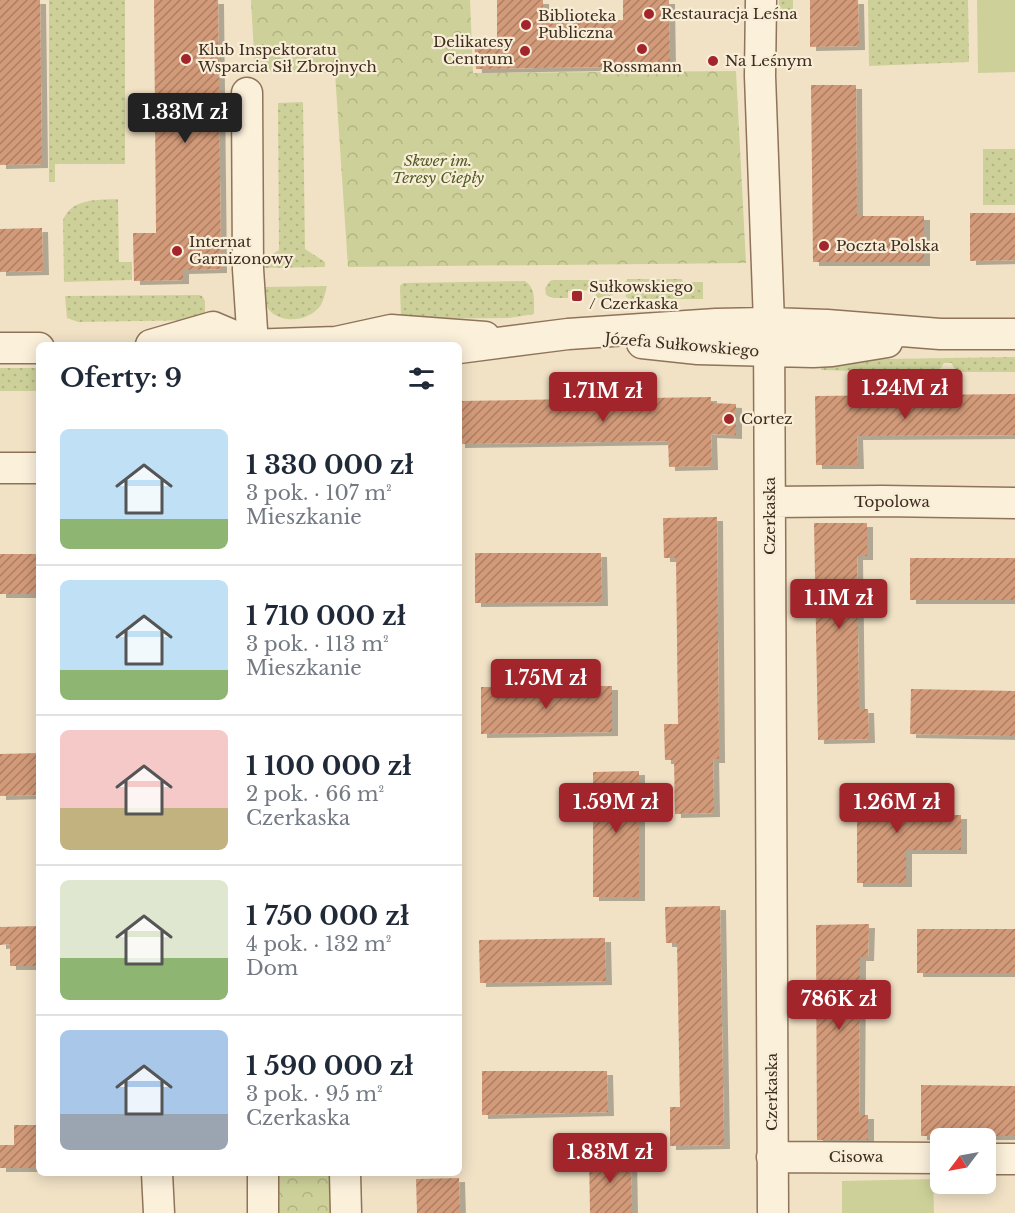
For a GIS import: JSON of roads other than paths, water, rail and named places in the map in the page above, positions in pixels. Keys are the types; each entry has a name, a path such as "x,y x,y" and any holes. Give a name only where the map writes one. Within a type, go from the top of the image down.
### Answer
{"street":[{"name":"Czerkaska","path":"760,0 760,76 769,337 772,1213"},
{"path":"247,93 248,269 252,342"},
{"name":"Józefa Sułkowskiego","path":"161,342 213,327 246,342"},
{"name":"Józefa Sułkowskiego","path":"347,342 391,330 527,339"},
{"name":"Józefa Sułkowskiego","path":"462,348 568,334 698,349 769,337 832,351 940,334 1015,334"},
{"path":"0,348 36,348"},
{"path":"0,468 36,468"},
{"name":"Topolowa","path":"770,502 1015,503"},
{"name":"Cisowa","path":"772,1157 930,1158"},
{"path":"996,1158 1015,1159"},
{"path":"158,1176 159,1213"},
{"path":"263,1176 263,1213"},
{"path":"345,1176 346,1213"}],"place":[{"name":"Restauracja Leśna","path":"649,14"},
{"name":"Biblioteka Publiczna","path":"526,25"},
{"name":"Rossmann","path":"642,49"},
{"name":"Delikatesy Centrum","path":"525,51"},
{"name":"Klub Inspektoratu Wsparcia Sił Zbrojnych","path":"186,59"},
{"name":"Na Leśnym","path":"713,61"},
{"name":"Poczta Polska","path":"824,246"},
{"name":"Internat Garnizonowy","path":"177,251"},
{"name":"Sułkowskiego / Czerkaska","path":"577,296"},
{"name":"Cortez","path":"729,419"}],"park label":[{"name":"Skwer im. Teresy Ciepły","path":"438,170"}]}
